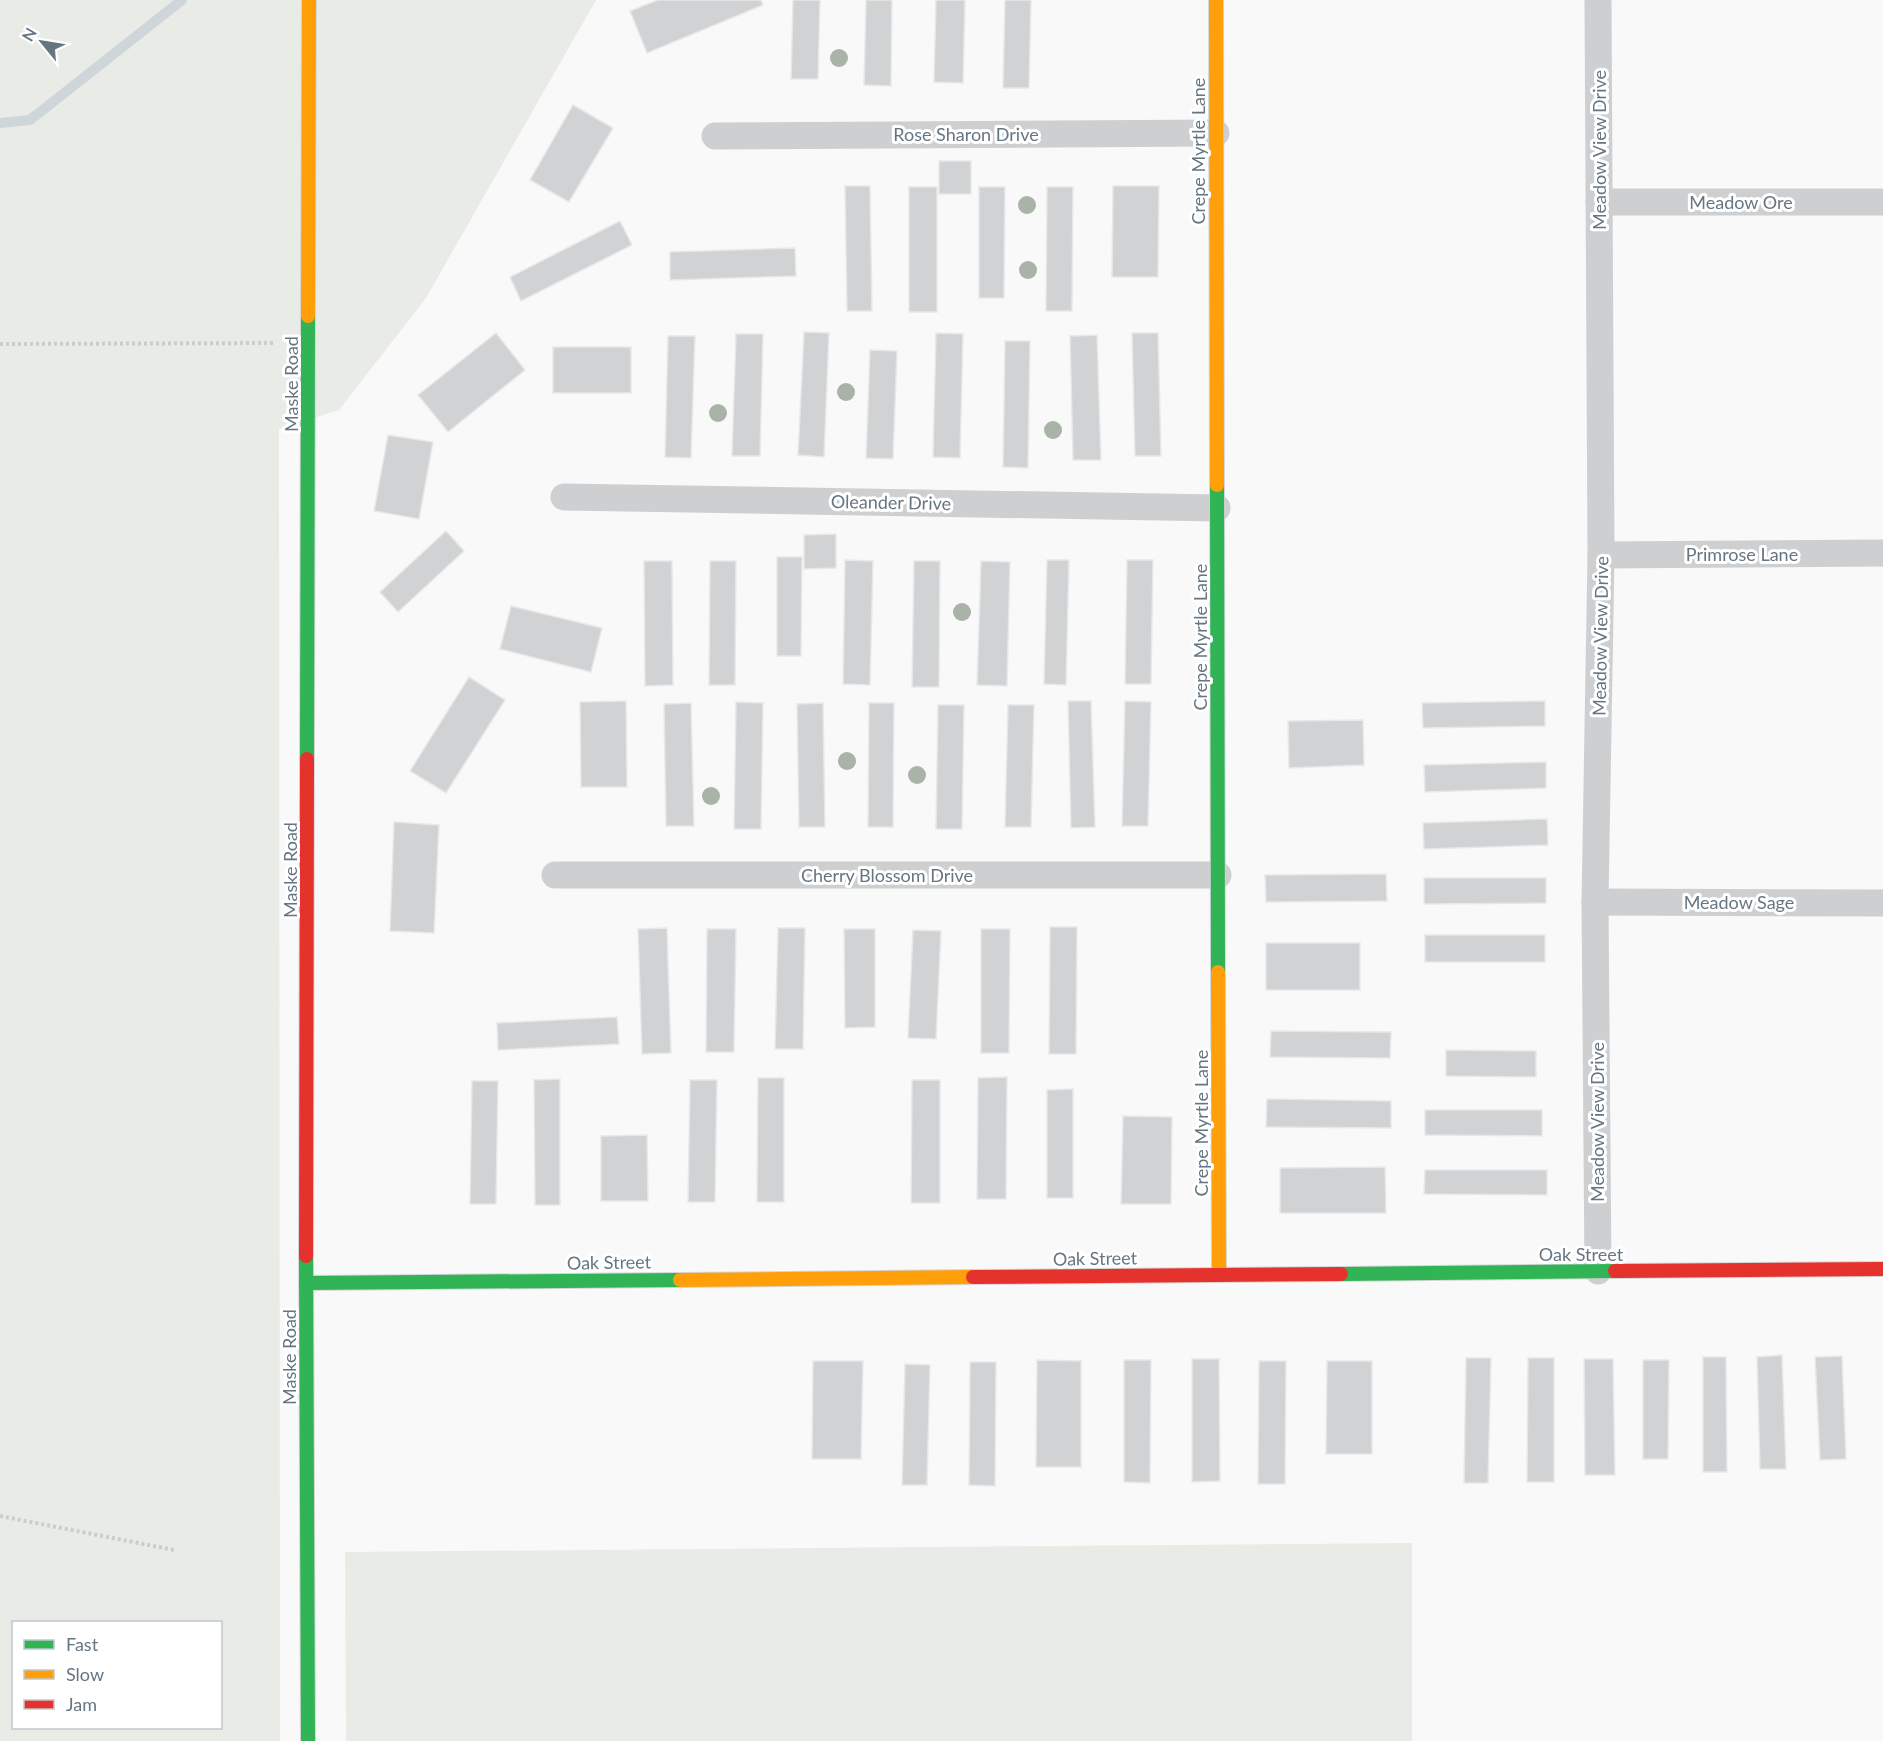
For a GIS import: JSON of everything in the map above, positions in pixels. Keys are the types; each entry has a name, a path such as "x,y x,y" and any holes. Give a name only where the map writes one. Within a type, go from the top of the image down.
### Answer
{"street":[{"name":"Maske Road","path":"308,1741 306,1283 310,343 309,0"},
{"name":"Crepe Myrtle Lane","path":"1216,0 1219,1275"},
{"name":"Meadow View Drive","path":"1598,0 1601,555 1595,902 1598,1271"},
{"name":"Rose Sharon Drive","path":"715,136 1216,133"},
{"name":"Meadow Ore","path":"1599,202 1883,202"},
{"name":"Oleander Drive","path":"564,497 1217,508"},
{"name":"Primrose Lane","path":"1601,555 1883,553"},
{"name":"Cherry Blossom Drive","path":"555,875 1218,875"},
{"name":"Meadow Sage","path":"1595,902 1883,903"},
{"name":"Oak Street","path":"306,1283 1883,1269"}],"path":[{"path":"0,344 310,343"},
{"path":"0,1516 174,1550"}],"shaded area":[{"path":"0,0 596,0 426,298 339,410 279,429 280,1741 0,1741"},
{"path":"1412,1543 1412,1741 346,1741 345,1552"}],"building":[{"path":"658,0 761,0 763,5 647,53 630,11"},
{"path":"793,0 820,0 818,79 791,79"},
{"path":"866,0 892,0 891,86 864,85"},
{"path":"936,0 965,0 963,83 934,82"},
{"path":"1005,0 1031,0 1029,88 1003,88"},
{"path":"573,105 613,128 569,202 530,180"},
{"path":"939,161 971,161 971,194 939,194"},
{"path":"845,186 870,186 872,311 847,311"},
{"path":"1113,186 1159,186 1158,277 1112,277"},
{"path":"909,187 937,187 937,312 909,312"},
{"path":"979,187 1005,187 1004,298 979,298"},
{"path":"1047,187 1073,187 1072,311 1046,311"},
{"path":"620,221 632,245 521,301 510,277"},
{"path":"795,248 796,276 670,280 670,252"},
{"path":"804,332 829,333 824,457 798,455"},
{"path":"496,333 525,370 448,432 418,395"},
{"path":"936,333 963,334 960,458 933,457"},
{"path":"1132,333 1158,333 1161,456 1135,456"},
{"path":"736,334 763,334 760,456 732,456"},
{"path":"1097,335 1101,460 1073,460 1070,336"},
{"path":"668,336 695,336 691,458 665,457"},
{"path":"1005,341 1030,341 1028,468 1003,467"},
{"path":"553,347 631,347 631,393 553,393"},
{"path":"870,350 897,351 893,459 866,458"},
{"path":"388,435 433,442 419,519 374,511"},
{"path":"446,531 464,551 398,612 380,592"},
{"path":"836,534 836,568 804,569 804,535"},
{"path":"777,557 802,557 801,656 777,656"},
{"path":"845,560 873,561 870,685 843,684"},
{"path":"1047,560 1069,560 1066,685 1044,684"},
{"path":"1127,560 1153,560 1151,684 1125,684"},
{"path":"644,561 672,561 673,685 645,686"},
{"path":"710,561 736,561 735,685 709,685"},
{"path":"914,561 940,561 939,687 912,687"},
{"path":"981,561 1010,562 1007,686 977,685"},
{"path":"511,606 602,628 591,672 500,649"},
{"path":"469,677 505,700 446,793 410,771"},
{"path":"626,701 627,787 581,787 580,702"},
{"path":"1068,701 1091,701 1095,827 1071,828"},
{"path":"1125,701 1151,702 1148,826 1122,826"},
{"path":"1545,701 1545,726 1423,728 1422,703"},
{"path":"736,702 763,703 761,829 734,829"},
{"path":"691,703 694,826 666,826 664,704"},
{"path":"823,703 825,827 799,827 797,704"},
{"path":"869,703 894,703 893,827 868,827"},
{"path":"938,705 964,705 962,829 936,829"},
{"path":"1008,705 1034,705 1031,827 1005,827"},
{"path":"1363,720 1364,765 1289,768 1288,721"},
{"path":"1546,762 1546,788 1425,792 1424,765"},
{"path":"1547,819 1548,845 1424,849 1423,823"},
{"path":"394,822 439,825 434,933 390,931"},
{"path":"1386,874 1387,901 1266,902 1265,875"},
{"path":"1424,878 1546,878 1546,903 1424,904"},
{"path":"1050,927 1077,927 1076,1054 1049,1054"},
{"path":"667,928 671,1053 642,1054 638,929"},
{"path":"778,928 805,928 803,1049 775,1049"},
{"path":"707,929 736,929 734,1052 706,1052"},
{"path":"844,929 875,929 875,1027 845,1028"},
{"path":"981,929 1010,929 1009,1053 981,1053"},
{"path":"913,930 941,931 936,1039 908,1038"},
{"path":"1425,935 1545,935 1545,962 1425,962"},
{"path":"1266,943 1360,943 1360,990 1266,990"},
{"path":"617,1017 619,1044 498,1050 497,1023"},
{"path":"1271,1031 1391,1032 1390,1058 1270,1057"},
{"path":"1446,1050 1536,1051 1536,1077 1446,1076"},
{"path":"1007,1077 1006,1199 977,1199 978,1078"},
{"path":"758,1078 784,1078 784,1202 757,1202"},
{"path":"560,1079 560,1205 535,1205 534,1080"},
{"path":"690,1080 717,1080 715,1202 688,1202"},
{"path":"912,1080 940,1080 940,1203 911,1203"},
{"path":"472,1081 498,1081 496,1204 470,1204"},
{"path":"1073,1089 1073,1198 1047,1198 1047,1090"},
{"path":"1267,1099 1391,1101 1391,1128 1266,1127"},
{"path":"1425,1110 1542,1110 1542,1136 1425,1135"},
{"path":"1123,1116 1172,1117 1171,1204 1121,1204"},
{"path":"647,1135 648,1201 601,1201 601,1136"},
{"path":"1385,1167 1386,1213 1280,1213 1280,1168"},
{"path":"1425,1170 1547,1170 1547,1195 1424,1194"},
{"path":"1782,1355 1786,1469 1760,1469 1757,1357"},
{"path":"1842,1356 1846,1459 1820,1460 1815,1357"},
{"path":"1703,1357 1726,1357 1727,1472 1703,1472"},
{"path":"1466,1358 1491,1358 1488,1483 1464,1483"},
{"path":"1528,1358 1554,1358 1554,1482 1527,1482"},
{"path":"1192,1359 1219,1359 1220,1481 1192,1482"},
{"path":"1584,1359 1613,1359 1615,1475 1585,1475"},
{"path":"1037,1360 1081,1361 1081,1467 1036,1467"},
{"path":"1124,1360 1151,1360 1150,1483 1124,1482"},
{"path":"1643,1360 1669,1360 1668,1459 1643,1459"},
{"path":"813,1361 863,1361 861,1459 812,1459"},
{"path":"1259,1361 1286,1361 1285,1484 1258,1484"},
{"path":"1327,1361 1372,1361 1372,1454 1326,1454"},
{"path":"970,1362 996,1362 995,1486 969,1485"},
{"path":"905,1364 930,1365 927,1485 902,1485"}],"waterway":[{"path":"0,123 30,120 182,0"}],"traffic: fast":[{"path":"307,759 308,316"},
{"path":"1217,485 1218,972"},
{"path":"306,1256 308,1741"},
{"path":"1341,1274 1615,1271"},
{"path":"306,1283 680,1280"}],"traffic: slow":[{"path":"308,316 309,0"},
{"path":"1216,0 1217,485"},
{"path":"1218,972 1219,1275"},
{"path":"680,1280 973,1277"}],"traffic: jam":[{"path":"306,1256 307,759"},
{"path":"1615,1271 1883,1269"},
{"path":"973,1277 1341,1274"}]}
